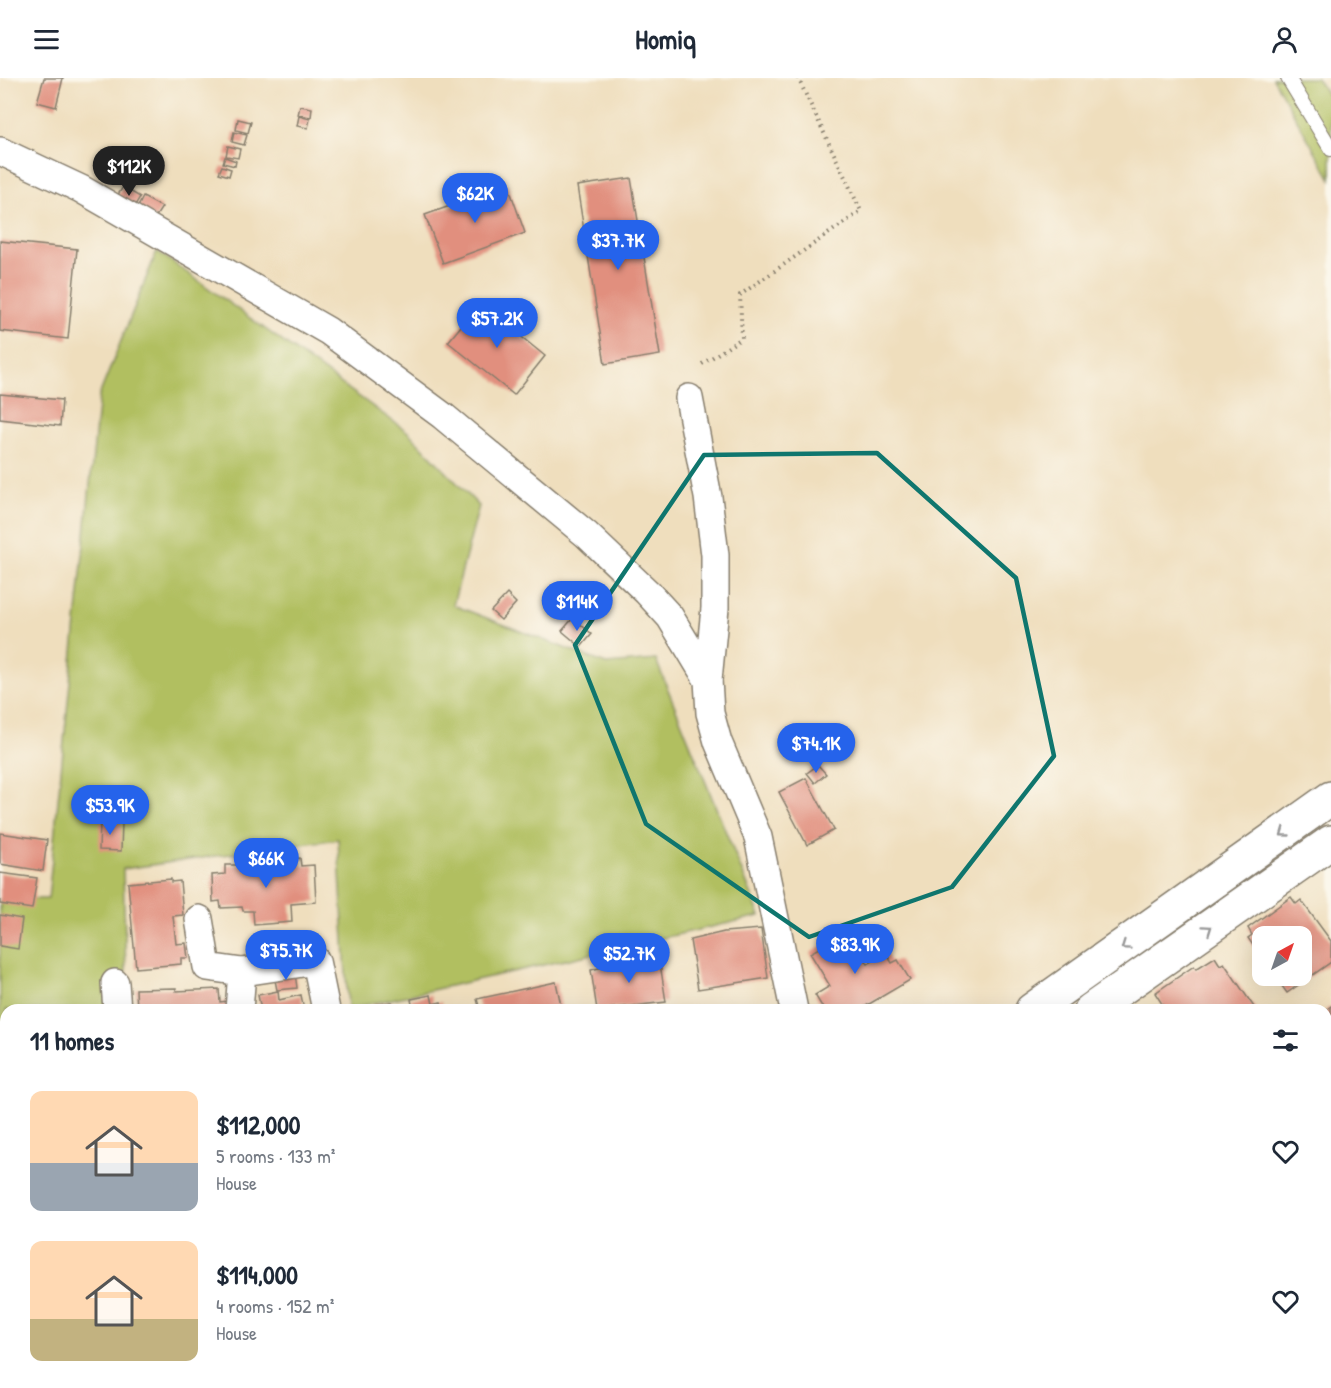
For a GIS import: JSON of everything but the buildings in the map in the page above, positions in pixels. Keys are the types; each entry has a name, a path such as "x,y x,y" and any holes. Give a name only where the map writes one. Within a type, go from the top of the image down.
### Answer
{"street":[{"path":"0,151 81,189 328,331 443,416 587,535 647,592 670,617 708,680"},
{"path":"689,398 708,497 715,555 715,608 708,680 710,713 718,742 758,837 793,1004"},
{"path":"1040,1004 1331,798"},
{"path":"1099,1004 1331,842"},
{"path":"199,919 207,967 242,972 316,960 325,1004"},
{"path":"239,1004 242,972"},
{"path":"115,983 117,1004"}],"lane":[{"path":"1288,78 1331,149"}],"path":[{"path":"702,364 742,338 740,295 861,211 798,78"}],"highlighted area":[{"path":"877,453 1016,578 1054,756 952,887 809,937 646,824 575,645 704,455"}],"green space":[{"path":"1273,78 1317,78 1331,101 1331,179"},
{"path":"157,251 408,432 479,506 453,605 606,664 656,660 760,916 370,1004 348,1004 338,839 123,869 127,1004 0,1004 0,899 48,899 99,396"}]}
